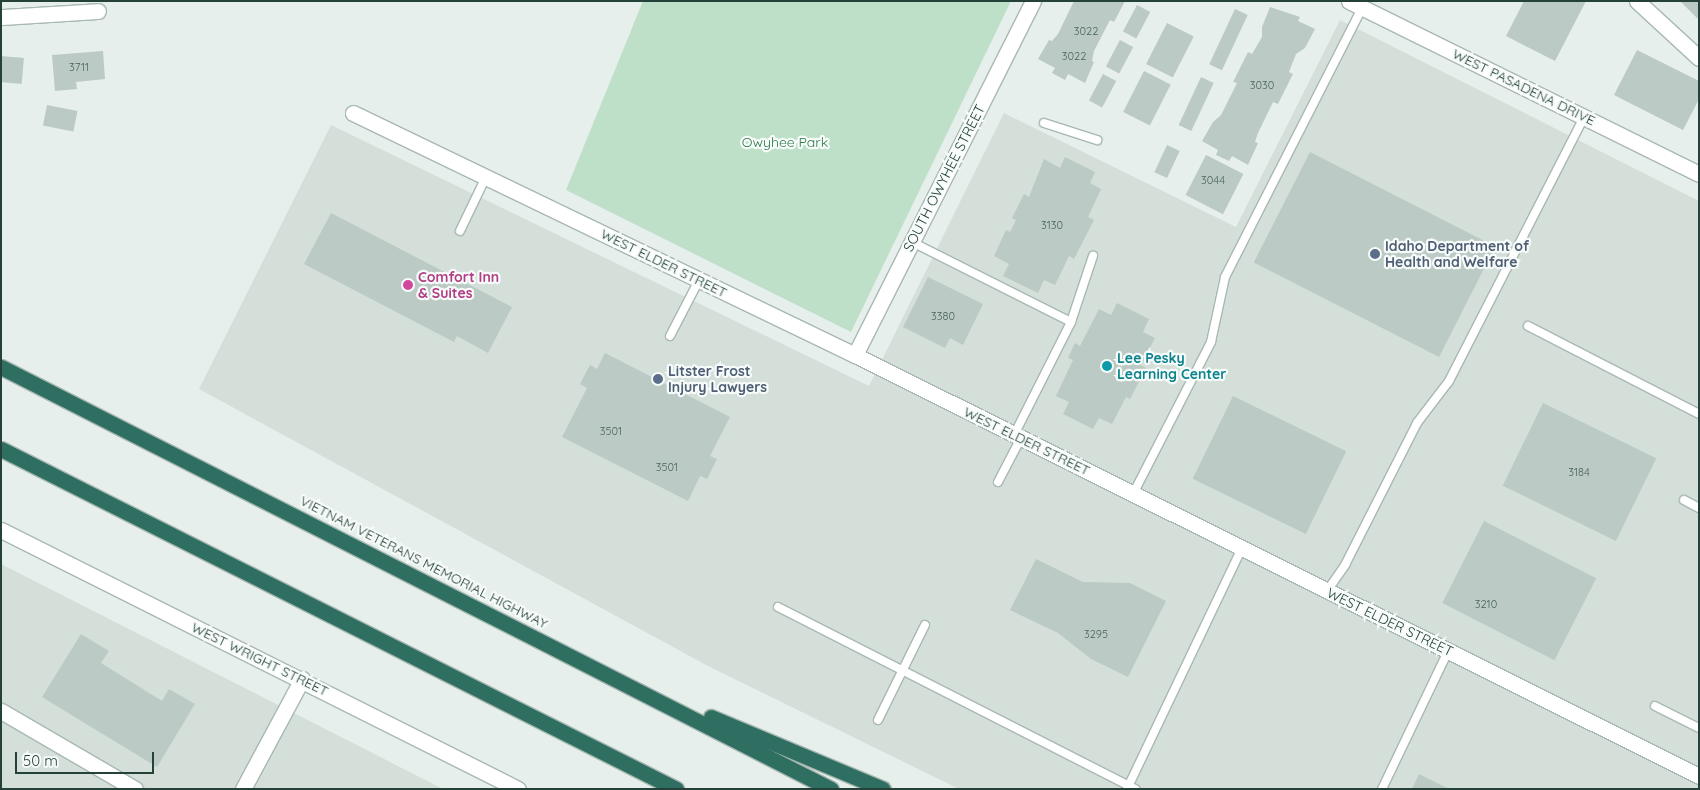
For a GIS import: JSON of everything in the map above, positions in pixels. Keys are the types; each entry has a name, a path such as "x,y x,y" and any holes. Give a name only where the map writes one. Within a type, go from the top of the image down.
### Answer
{"highway":[{"name":"VIETNAM VETERANS MEMORIAL HIGHWAY","path":"1,368 609,674 831,789"},
{"path":"1,449 676,789"},
{"path":"609,674 883,789"}],"street":[{"name":"SOUTH OWYHEE STREET","path":"855,355 1033,1"},
{"path":"1637,1 1699,58"},
{"name":"WEST PASADENA DRIVE","path":"1356,4 1699,174"},
{"path":"1,17 98,11"},
{"name":"WEST ELDER STREET","path":"353,113 855,355 1699,776"},
{"name":"WEST WRIGHT STREET","path":"1,530 302,679 518,789"},
{"path":"243,789 302,679"},
{"path":"1,711 135,789"}],"lane":[{"path":"1133,494 1211,342 1225,278 1356,4"},
{"path":"1327,591 1345,565 1417,423 1449,381 1584,117"},
{"path":"1044,123 1097,140"},
{"path":"460,231 486,177"},
{"path":"912,242 1071,322"},
{"path":"998,482 1017,436 1071,322 1093,256"},
{"path":"670,336 698,280"},
{"path":"1528,326 1699,414"},
{"path":"1684,500 1699,508"},
{"path":"778,607 1130,788 1242,548"},
{"path":"878,720 925,625"},
{"path":"1382,789 1448,651"},
{"path":"1655,706 1699,728"}],"shaded area":[{"path":"1340,20 1699,201 1699,789 959,789 708,666 199,389 331,125 869,386 1004,113 1236,227"},
{"path":"1,564 345,739 443,789 1,789"}],"green space":[{"name":"Owyhee Park","path":"643,1 1011,1 851,332 566,190"}],"building":[{"path":"1074,1 1125,1 1114,22 1110,20 1094,51 1092,61 1094,62 1085,83 1068,74 1065,80 1052,73 1055,68 1038,59 1049,40 1052,41 1058,34"},
{"path":"1524,1 1586,1 1555,61 1506,36"},
{"path":"1680,1 1699,1 1699,20"},
{"path":"1137,5 1150,12 1136,39 1123,31"},
{"path":"1270,7 1300,17 1298,21 1315,29 1305,48 1296,54 1289,72 1293,74 1278,104 1273,102 1258,133 1255,142 1258,143 1248,165 1232,156 1229,161 1216,155 1218,150 1202,141 1213,122 1221,115 1237,83 1233,82 1248,52 1252,54 1262,37 1262,27"},
{"path":"1235,9 1248,15 1222,70 1209,64"},
{"path":"1167,23 1194,37 1173,78 1146,64"},
{"path":"1120,40 1133,47 1119,74 1106,66"},
{"path":"1637,50 1699,81 1699,99 1683,130 1614,95"},
{"path":"103,51 105,79 76,82 77,89 55,91 52,55"},
{"path":"1,56 24,58 22,84 1,82"},
{"path":"1144,71 1171,85 1150,126 1123,112"},
{"path":"1103,74 1116,81 1102,108 1089,100"},
{"path":"1201,77 1214,83 1191,131 1179,125"},
{"path":"47,105 77,111 73,132 43,126"},
{"path":"1167,145 1180,151 1167,178 1154,172"},
{"name":"Idaho Department of Health and Welfare","path":"1310,152 1495,246 1439,357 1254,262"},
{"path":"1206,155 1243,174 1223,214 1186,195"},
{"path":"1065,157 1095,172 1090,183 1101,189 1088,217 1094,220 1074,259 1069,256 1055,285 1044,280 1038,293 1003,276 1009,264 994,256 1006,230 1010,232 1016,220 1012,218 1024,194 1029,197 1044,159 1060,168"},
{"name":"Comfort Inn & Suites","path":"331,213 512,307 488,353 457,336 454,342 304,264"},
{"path":"928,277 983,304 963,345 950,338 945,348 903,327"},
{"name":"Lee Pesky Learning Center","path":"1117,303 1149,319 1143,332 1155,338 1141,365 1146,368 1130,399 1126,397 1112,424 1099,418 1093,429 1063,414 1069,402 1056,396 1073,360 1068,358 1075,343 1080,346 1099,309 1111,315"},
{"path":"605,353 730,417 710,456 717,459 707,479 700,476 688,501 562,437 587,388 580,384 590,365 597,369"},
{"path":"1233,396 1346,451 1306,534 1193,479"},
{"path":"1543,403 1656,458 1616,541 1503,486"},
{"path":"1484,521 1596,578 1554,660 1442,603"},
{"path":"1036,559 1083,582 1130,583 1166,601 1128,677 1091,659 1058,633 1010,610"},
{"path":"81,634 109,651 101,663 162,701 169,689 195,704 157,767 42,697"},
{"path":"1419,774 1449,789 1412,789"}],"place":[{"name":"Idaho Department of Health and Welfare","path":"1375,254"},
{"name":"Comfort Inn & Suites","path":"408,285"},
{"name":"Lee Pesky Learning Center","path":"1107,366"},
{"name":"Litster Frost Injury Lawyers","path":"658,379"}]}
